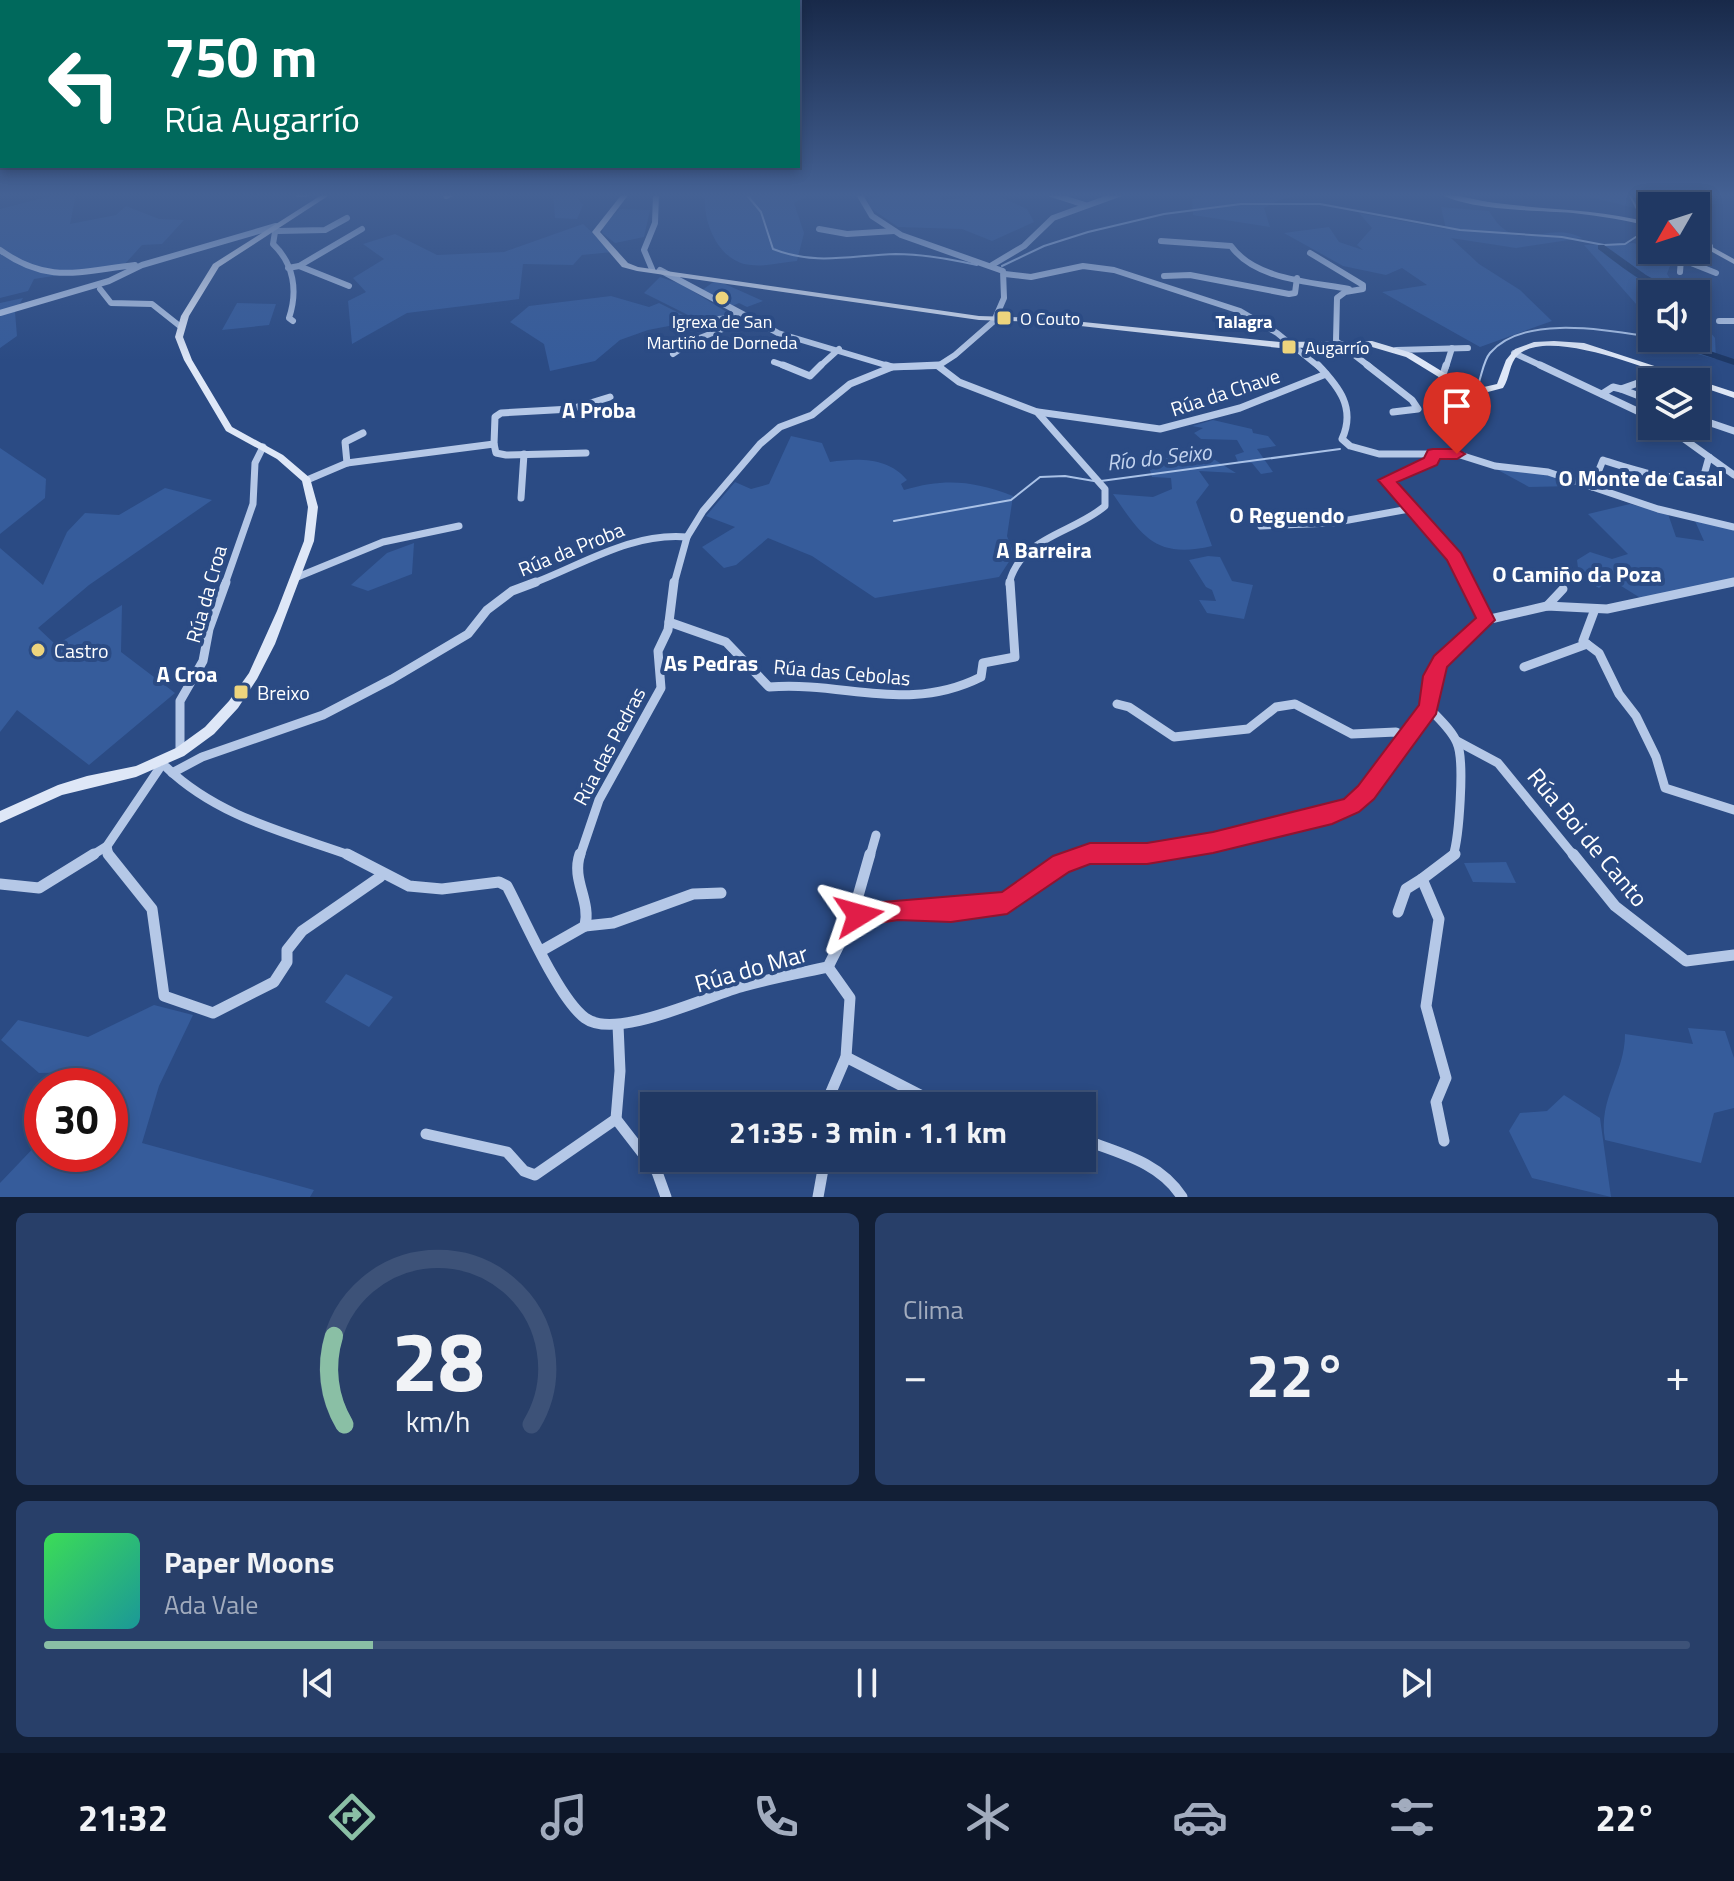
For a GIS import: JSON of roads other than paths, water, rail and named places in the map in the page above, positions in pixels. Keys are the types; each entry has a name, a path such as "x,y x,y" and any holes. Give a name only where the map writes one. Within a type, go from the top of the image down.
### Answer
{"main road":[{"path":"0,817 65,788 164,766 180,749 218,722 247,691 295,578 314,521 307,480 263,447 238,436 225,425 183,352 181,327 216,266 242,250"},
{"path":"612,250 625,265 822,297 995,319 1044,320 1292,345 1372,344 1396,350 1442,378 1465,387 1495,388 1504,382 1514,353 1538,345 1581,345 1656,368"},
{"path":"1716,250 1734,262"},
{"path":"1710,387 1733,394"}],"street":[{"path":"0,250 18,266 45,276 142,265 197,250"},
{"path":"279,250 297,296 289,318 293,321"},
{"path":"288,268 299,266 326,250"},
{"path":"644,250 656,269 732,316 892,367 938,366 995,319 1004,298 1005,274"},
{"path":"940,250 992,265 1020,279 1042,279 1084,265 1121,272 1172,292 1222,303 1259,321 1326,374 1348,409 1345,443 1379,454 1475,458 1495,466 1548,472 1658,509 1734,527"},
{"path":"992,265 1017,250"},
{"path":"1233,250 1236,256 1263,265 1272,274 1354,290 1363,289 1363,285 1310,253"},
{"path":"1680,272 1681,264"},
{"path":"1694,264 1716,273"},
{"path":"0,313 109,281 142,265"},
{"path":"299,266 349,286"},
{"path":"1164,276 1190,275 1289,294 1295,293 1297,278"},
{"path":"100,289 109,281"},
{"path":"89,287 100,289 111,303 152,304 166,319 181,327"},
{"path":"1354,290 1337,298 1336,341 1412,400 1418,409 1393,412"},
{"path":"698,321 732,316"},
{"path":"673,354 692,341 728,327 732,316"},
{"path":"1719,321 1734,321"},
{"path":"1442,378 1452,348"},
{"path":"1396,350 1468,348"},
{"path":"774,362 806,377 839,349"},
{"path":"1514,353 1638,411"},
{"name":"Rúa das Cebolas","path":"669,622 726,642 769,687 808,683 895,699 931,696 970,685 981,677 983,663 1015,657 1008,585 1019,555 1093,517 1105,506 1105,489 1037,412 959,382 938,366"},
{"path":"687,537 703,511 772,433 812,415 850,384 892,367"},
{"name":"Rúa da Chave","path":"1037,412 1160,429 1240,408 1326,374"},
{"path":"1621,389 1638,383"},
{"path":"1602,394 1613,387 1638,396"},
{"path":"586,453 496,453 495,417 501,413 571,409 610,397"},
{"path":"1710,423 1734,431"},
{"path":"347,463 345,442 363,433"},
{"path":"1688,440 1734,475"},
{"path":"307,480 347,463 494,444"},
{"name":"Rúa da Croa","path":"180,749 180,701 203,661 209,629 253,504 257,476 255,463 263,447"},
{"path":"521,498 524,454"},
{"path":"1433,454 1431,461 1386,480 1454,557 1486,620"},
{"path":"1592,487 1603,460 1671,480 1688,480 1704,475 1709,457"},
{"path":"1261,526 1332,523 1409,509"},
{"path":"295,578 383,542 459,526"},
{"name":"Rúa da Proba","path":"164,766 202,757 323,715 468,634 487,610 521,586 581,565 631,541 665,535 687,537"},
{"name":"Rúa das Pedras","path":"585,926 589,909 579,886 577,864 583,841 599,800 661,688 658,651 669,622 676,570 687,537"},
{"path":"876,835 856,903 859,915 898,909 951,910 1007,903 1061,864 1090,854 1147,853 1186,847 1332,814 1352,806 1366,793 1429,708 1433,676 1441,662 1486,620 1547,606 1607,609 1734,582"},
{"path":"1547,606 1563,589"},
{"path":"1595,609 1597,612 1582,637 1599,653 1619,694 1636,716 1656,757 1665,788 1734,810"},
{"path":"1524,667 1587,644"},
{"path":"1117,704 1129,707 1174,737 1248,729 1276,707 1295,704 1352,734 1396,732 1407,738"},
{"path":"1398,912 1406,889 1455,855 1458,791 1464,771 1457,741 1429,708"},
{"name":"Rúa Boi de Canto","path":"1457,741 1498,763 1615,906 1644,932 1686,961 1734,955"},
{"path":"0,884 39,888 107,846 164,766 203,800 360,859 380,877 402,887 434,890 499,882 511,891 566,996 585,1018 601,1025 618,1025 620,1071 616,1119 657,1172 666,1197"},
{"path":"107,846 108,855 152,909 161,956 164,996 213,1013 283,978 290,963 287,950 302,931 380,877"},
{"path":"1422,879 1439,919 1426,1006 1446,1078 1436,1102 1444,1141"},
{"path":"541,951 585,926 613,923 693,894 721,893"},
{"name":"Rúa do Mar","path":"618,1025 694,1004 743,986 828,967 849,925 859,915"},
{"path":"828,967 850,998 846,1057 831,1092"},
{"path":"846,1057 914,1092"},
{"path":"426,1134 507,1152 524,1171 535,1175 616,1119"},
{"path":"1096,1145 1150,1166 1177,1186 1182,1197"},
{"path":"818,1197 822,1172"}],"waterway":[{"path":"776,250 819,258 906,254 977,265"},
{"path":"1002,266 1036,250"},
{"path":"1605,250 1649,280"},
{"name":"Río do Seixo","path":"1479,382 1490,353 1507,339 1529,331 1581,328 1638,335"},
{"path":"1704,352 1734,362"},
{"name":"Río do Seixo","path":"1456,439 1474,425 1481,401"},
{"name":"Río do Seixo","path":"1101,481 1340,449"},
{"name":"Río do Seixo","path":"894,521 1011,500 1040,477 1065,476 1094,481"}],"place":[{"name":"Igrexa de San Martiño de Dorneda","path":"722,298"},
{"name":"O Couto","path":"1004,318"},
{"name":"Augarrío","path":"1289,347"},
{"name":"Castro","path":"38,650"},
{"name":"Breixo","path":"241,692"}],"district":[{"name":"Talagra","path":"1244,321"},
{"name":"A Proba","path":"599,410"},
{"name":"O Monte de Casal","path":"1641,478"},
{"name":"O Reguendo","path":"1287,515"},
{"name":"A Barreira","path":"1044,550"},
{"name":"O Camiño da Poza","path":"1577,574"},
{"name":"As Pedras","path":"711,663"},
{"name":"A Croa","path":"187,674"}]}
